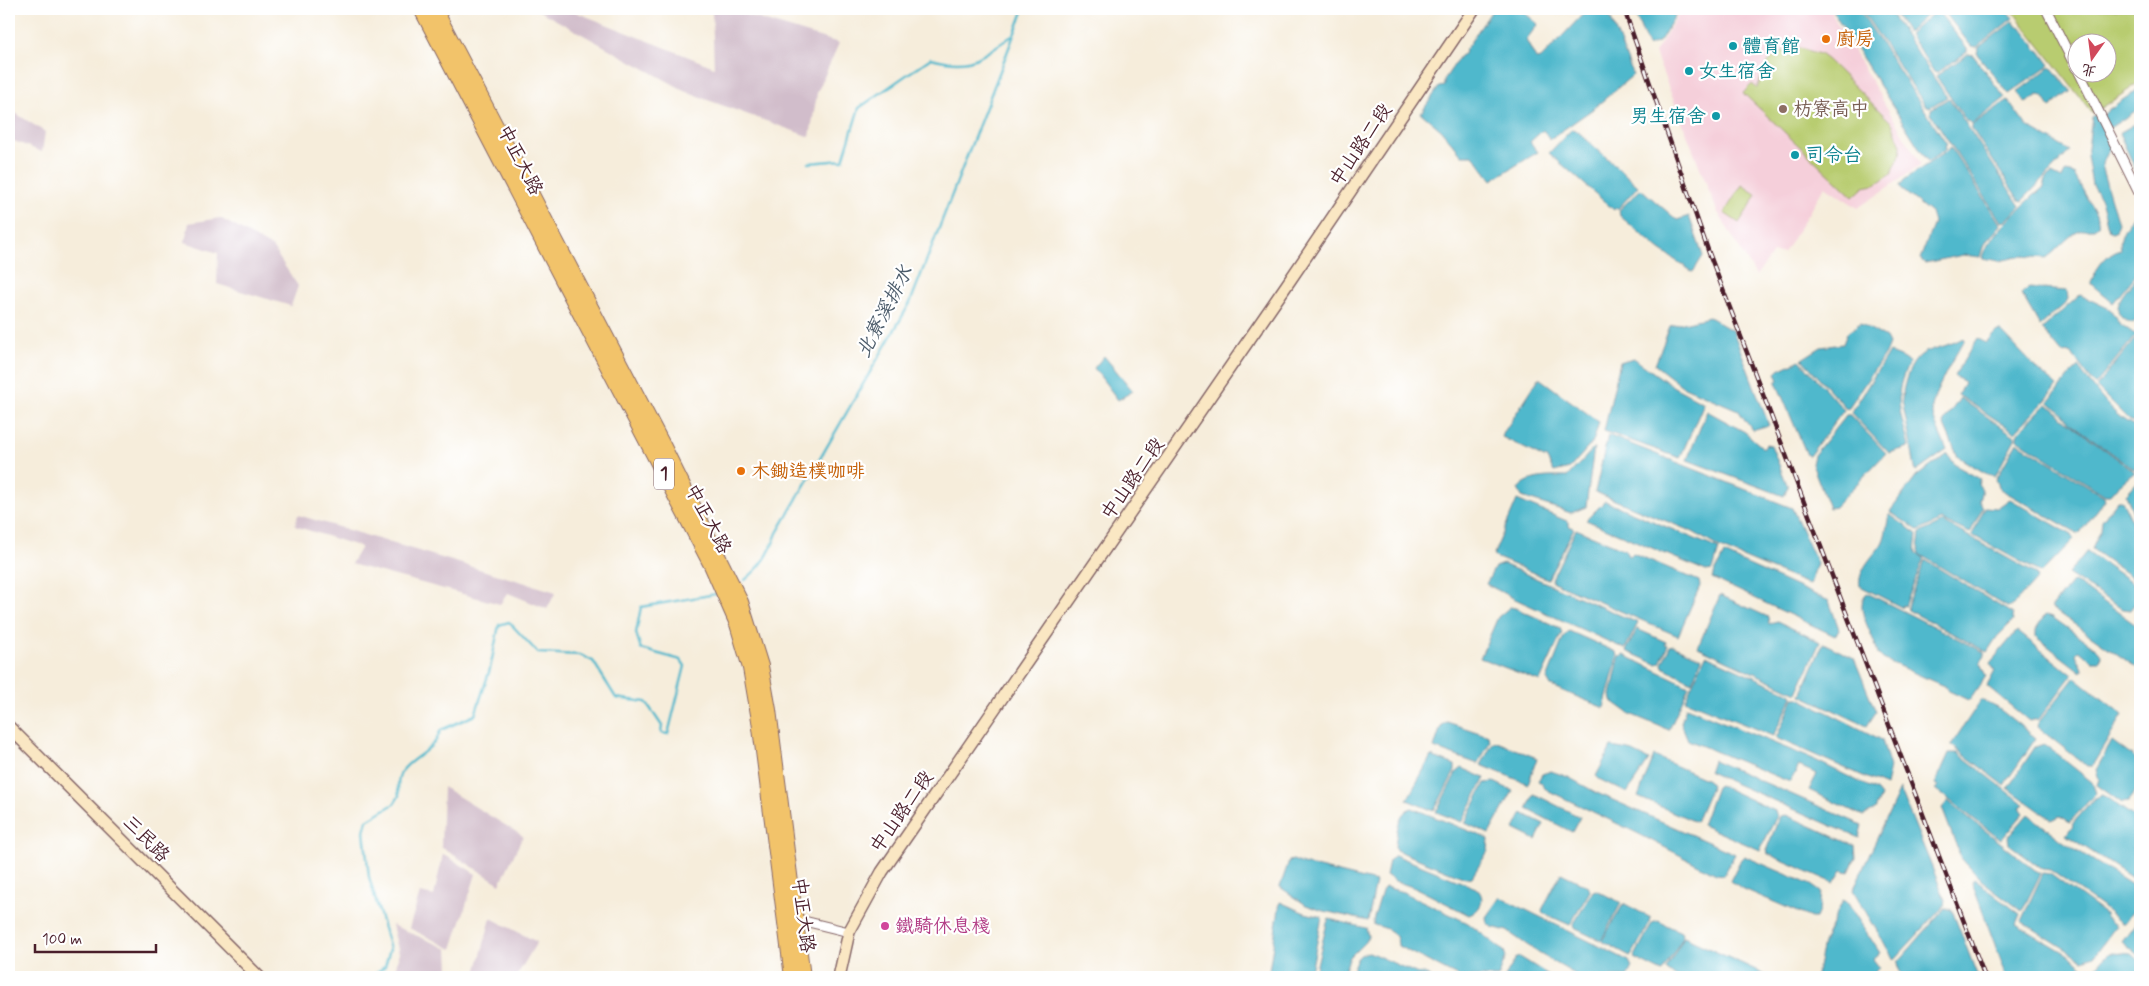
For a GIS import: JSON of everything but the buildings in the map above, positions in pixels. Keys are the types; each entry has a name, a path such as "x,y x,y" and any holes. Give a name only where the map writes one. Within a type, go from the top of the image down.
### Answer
{"main road":[{"name":"中正大路","path":"421,9 711,565 737,624 750,668 759,720 792,977"},
{"name":"中正大路","path":"435,9 664,448 741,602 761,666 769,710 803,977"}],"street":[{"name":"中山路二段","path":"839,977 849,932 882,872 1281,295 1474,9"},
{"path":"2046,9 2066,48"},
{"path":"2084,82 2140,195"},
{"name":"三民路","path":"9,728 259,977"},
{"path":"796,919 849,932"}],"shaded area":[{"path":"536,9 568,9 714,67 712,9 727,9 839,43 817,93 810,137 691,94"},
{"name":"枋寮高中","path":"1681,9 1833,9 1831,13 1921,165 1858,208 1825,186 1784,253 1773,253 1756,276 1717,211 1655,53"},
{"path":"9,109 45,132 42,152 9,139"},
{"path":"220,218 272,247 298,286 291,306 217,284 218,253 185,242 189,223"},
{"path":"298,515 556,592 547,609 508,593 500,604 351,564 361,547 295,526"},
{"path":"443,787 523,836 500,884 441,847"},
{"path":"443,854 476,874 452,949 409,928 420,893 434,896"},
{"path":"491,918 537,942 516,977 475,977"},
{"path":"392,925 448,949 449,969 472,974 471,977 394,977 399,953"}],"green space":[{"path":"2011,9 2134,9 2140,14 2140,82 2093,114 2068,82 2116,82 2116,32 2066,32 2066,79"},
{"path":"1800,48 1820,54 1828,60 1892,123 1901,145 1900,155 1892,173 1874,185 1864,187 1853,197 1743,93 1752,84 1757,88 1764,69 1775,56 1784,51"},
{"path":"1742,185 1757,195 1739,223 1724,213"}],"water":[{"path":"1493,9 1520,9 1538,24 1526,40 1536,59 1541,58 1588,9 1607,9 1633,75 1593,109 1550,139 1543,130 1530,142 1538,152 1492,180 1473,155 1462,155 1441,130 1421,113 1439,87 1444,86 1444,80 1460,56 1464,54"},
{"path":"1633,9 1679,9 1660,41 1648,46"},
{"path":"1835,9 1859,9 1947,144 1945,145 1946,149 1928,162 1834,13"},
{"path":"1861,9 1888,9 1947,97 1930,107 1925,105"},
{"path":"1892,9 1933,9 1910,31 1906,31"},
{"path":"1942,9 2005,9 2013,18 1977,47 1971,46"},
{"path":"1937,10 1967,48 1967,52 1937,73 1934,72 1909,34"},
{"path":"2013,21 2017,27 2020,26 2035,48 2040,51 2050,65 2009,94 1977,54 1978,48"},
{"path":"1968,54 1973,55 2005,98 1972,124 1969,121 1967,122 1936,76"},
{"path":"2051,67 2071,91 2050,107 2043,96 2038,95 2026,103 2017,92"},
{"path":"2140,88 2140,108 2105,131 2112,145 2105,156 2102,169 2118,223 2115,231 2112,232 2109,231 2101,200 2092,185 2087,156 2092,117 2097,114 2100,119 2108,110"},
{"path":"1949,98 2020,206 2006,221 2001,222 1931,114 1931,109"},
{"path":"2008,100 2027,126 2070,151 2022,201 2019,200 1972,129 1972,125"},
{"path":"2140,121 2140,179 2119,133"},
{"path":"1572,129 1576,130 1638,186 1618,209 1614,210 1549,153"},
{"path":"1951,148 2001,225 1984,244 1980,257 1963,255 1925,263 1920,259 1934,223 1931,213 1901,189 1900,186 1904,180"},
{"path":"2066,172 2074,174 2096,214 2099,225 2094,229 2079,231 2046,258 2022,256 1999,261 1982,258 1990,241 2018,210 2044,187 2046,178 2052,174 2062,179"},
{"path":"1641,189 1677,220 1689,216 1703,256 1693,272 1660,250 1620,216 1619,210"},
{"path":"2140,209 2140,270 2113,303 2091,282 2106,257 2121,249 2120,244 2123,233"},
{"path":"2140,274 2140,317 2133,323 2119,313 2118,307 2124,293"},
{"path":"2029,288 2067,291 2068,299 2065,304 2040,326 2021,293"},
{"path":"2080,295 2110,309 2119,323 2136,335 2095,385 2070,352 2062,353 2042,329"},
{"path":"1709,317 1733,331 1769,425 1752,430 1738,410 1682,386 1655,365 1670,326"},
{"path":"1860,323 1886,338 1889,344 1885,354 1849,407 1846,408 1802,359 1821,347 1843,344 1847,333"},
{"path":"1997,331 2001,331 2036,368 2057,386 2015,432 1958,395 1964,382 1954,376 1978,338 1985,343"},
{"path":"1963,338 1965,340 1945,374 1932,410 1934,420 1947,450 1916,472 1902,400 1908,373 1920,355"},
{"path":"2134,340 2140,340 2140,423 2130,421 2096,387"},
{"path":"1889,352 1910,362 1904,374 1899,394 1899,404 1909,447 1889,453 1851,413"},
{"path":"1104,356 1133,391 1118,400 1094,368"},
{"path":"1633,358 1674,387 1704,403 1680,458 1604,431 1620,362"},
{"path":"1800,360 1844,410 1809,456 1776,382 1779,380 1776,373 1779,370"},
{"path":"2078,367 2097,393 2114,411 2131,424 2140,427 2140,467 2138,470 2132,468 2071,423 2057,408 2048,402"},
{"path":"1539,378 1599,422 1593,442 1570,468 1554,472 1546,457 1544,458 1502,437"},
{"path":"1960,398 2015,436 1995,476 1987,474 1958,457 1943,423"},
{"path":"2046,404 2135,472 2110,495 2105,495 2017,439 2017,434"},
{"path":"1707,411 1745,432 1763,448 1766,444 1771,445 1788,487 1784,496 1687,460"},
{"path":"1846,415 1850,415 1886,453 1835,507 1829,508 1812,464 1814,455"},
{"path":"1608,435 1792,508 1817,563 1810,585 1720,548 1693,532 1595,492"},
{"path":"2017,442 2104,496 2105,500 2079,534 2000,489 1996,479"},
{"path":"1594,448 1586,507 1571,513 1522,497 1518,489 1523,484 1534,479 1567,477"},
{"path":"1948,454 1955,465 1980,479 1978,484 1982,489 1979,501 1983,507 1970,533 1941,520 1919,531 1890,512 1917,476"},
{"path":"2140,479 2140,524 2136,520 2126,494"},
{"path":"2010,499 2072,535 2074,539 2041,573 1972,535 1985,507 1997,508"},
{"path":"1517,500 1569,522 1569,526 1574,528 1548,579 1493,556"},
{"path":"2118,500 2122,500 2134,525 2140,531 2140,583 2092,549 2101,530 2102,520"},
{"path":"1605,501 1719,549 1713,570 1706,571 1586,520"},
{"path":"1889,514 1917,534 1915,552 1924,558 1905,606 1902,605 1901,607 1860,586 1863,569 1883,542"},
{"path":"1943,522 2036,574 2037,579 2012,606 2007,607 1919,554 1920,533"},
{"path":"1576,529 1626,550 1627,555 1630,556 1633,553 1699,581 1700,586 1678,636 1551,581"},
{"path":"2087,551 2140,588 2140,598 2131,610 2122,609 2068,574"},
{"path":"1724,554 1829,601 1839,629 1835,636 1712,578"},
{"path":"1925,560 2013,614 2013,621 1997,637 1987,652 1908,610 1907,607"},
{"path":"1503,564 1638,623 1625,649 1486,584 1495,567"},
{"path":"2072,582 2079,584 2140,628 2140,670 2051,608"},
{"path":"1867,593 1984,652 1985,656 1980,663 1986,676 1972,697 1968,700 1947,690 1946,687 1883,659 1878,654 1863,614 1863,599"},
{"path":"1720,595 1768,617 1769,624 1777,621 1820,642 1797,693 1698,647"},
{"path":"1510,607 1560,628 1562,633 1540,681 1480,658 1498,617"},
{"path":"2045,615 2052,617 2097,649 2101,654 2100,661 2092,661 2082,652 2078,651 2076,654 2082,669 2081,672 2036,637 2036,630"},
{"path":"1637,629 1666,642 1665,644 1668,645 1660,663 1656,664 1626,651"},
{"path":"1569,631 1616,652 1618,656 1604,708 1551,686 1547,679 1564,636"},
{"path":"2017,631 2072,675 2039,719 2029,721 1987,686 1995,671 1990,663"},
{"path":"1823,643 1854,658 1876,712 1867,726 1801,695"},
{"path":"1673,645 1702,658 1692,682 1663,667 1662,664 1670,646"},
{"path":"1624,655 1689,686 1669,730 1630,714 1612,701 1611,695 1619,658"},
{"path":"1706,655 1792,694 1793,697 1773,736 1685,700"},
{"path":"2075,677 2123,715 2092,766 2087,766 2037,727 2038,723"},
{"path":"1794,698 1799,698 1882,740 1890,767 1886,786 1776,738"},
{"path":"1981,700 1998,708 2036,738 2004,785 1951,745"},
{"path":"1686,707 1815,760 1876,790 1881,796 1875,810 1863,816 1809,790 1817,774 1799,766 1790,782 1688,740 1681,723"},
{"path":"1447,722 1489,736 1490,742 1478,764 1434,748 1441,726"},
{"path":"2112,741 2140,762 2140,787 2128,802 2122,803 2097,785 2099,779 2096,770"},
{"path":"1497,742 1537,758 1528,784 1481,765 1493,743"},
{"path":"2044,744 2092,782 2096,793 2070,822 2060,816 2052,820 2008,788 2035,747"},
{"path":"1611,747 1629,750 1649,760 1627,793 1596,776"},
{"path":"1949,753 1958,753 2024,804 2020,808 2024,813 2001,840 1935,789 1938,786 1935,784"},
{"path":"1431,756 1455,765 1455,771 1434,811 1407,800"},
{"path":"1654,756 1708,780 1712,785 1696,822 1638,797"},
{"path":"1713,760 1862,825 1859,838 1709,772"},
{"path":"1462,768 1485,778 1462,822 1436,812 1456,773"},
{"path":"1551,771 1568,777 1597,793 1735,854 1724,875 1716,874 1637,833 1549,791 1538,781 1542,774"},
{"path":"1494,782 1513,791 1489,834 1465,823 1485,783"},
{"path":"1719,785 1775,811 1777,816 1760,850 1702,825 1716,787"},
{"path":"1900,789 1945,899 1944,906 1894,960 1853,890"},
{"path":"1534,794 1580,817 1572,832 1527,809"},
{"path":"2103,795 2140,821 2140,883 2066,835 2072,824 2095,798"},
{"path":"1948,801 2041,873 2022,911 1981,880 1961,858 1942,808"},
{"path":"1412,808 1489,839 1488,851 1472,877 1465,878 1396,850 1396,835 1401,818 1407,810"},
{"path":"1522,813 1544,824 1536,840 1514,829"},
{"path":"2028,814 2064,842 2140,890 2140,902 2124,923 2121,923 2101,906 2050,870 2042,869 2009,844 2008,837"},
{"path":"1786,815 1855,846 1856,857 1849,872 1842,870 1834,883 1768,854 1767,848 1780,816"},
{"path":"1395,855 1476,888 1482,899 1479,907 1469,915 1418,889 1395,881 1386,875 1389,861"},
{"path":"1744,856 1811,885 1821,892 1819,911 1816,918 1811,918 1730,881"},
{"path":"1293,860 1376,882 1368,921 1306,905 1280,887 1289,861"},
{"path":"1561,873 1588,886 1590,891 1570,925 1543,913 1542,910"},
{"path":"2043,873 2050,874 2105,914 2105,917 2116,926 2094,956 2083,960 2021,921"},
{"path":"1974,879 2020,914 2016,924 2069,955 2084,967 2075,977 2007,977 1972,883"},
{"path":"1385,887 1403,892 1468,923 1504,951 1506,957 1498,977 1459,977 1398,946 1394,934 1387,929 1374,925 1373,921"},
{"path":"1596,890 1621,903 1601,941 1574,928 1573,925 1593,891"},
{"path":"1500,897 1629,961 1632,967 1627,977 1580,977 1540,954 1507,931 1492,927 1487,923 1486,917"},
{"path":"1843,900 1847,902 1880,953 1873,959 1879,967 1871,977 1816,977 1823,943"},
{"path":"1280,902 1305,913 1322,917 1310,977 1268,977"},
{"path":"1625,904 1651,918 1630,956 1602,941"},
{"path":"1945,908 1952,910 1978,977 1904,977 1899,970 1898,962"},
{"path":"2140,917 2140,956 2122,941"},
{"path":"1329,919 1366,928 1368,936 1365,942 1350,957 1342,977 1314,977 1327,923"},
{"path":"1658,921 1681,932 1683,937 1662,972 1634,958 1652,923"},
{"path":"1684,937 1756,970 1767,977 1676,977 1666,969"},
{"path":"1369,952 1418,974 1425,974 1431,977 1351,977 1354,964 1358,958 1364,953"},
{"path":"2109,953 2132,954 2140,961 2140,977 2087,977"},
{"path":"1520,957 1552,977 1505,977 1516,958"}],"waterway":[{"name":"北寮溪排水","path":"745,580 768,554 777,533 910,303 1024,9"},
{"path":"809,163 843,160 859,108 931,58 956,62 975,59 1012,36"},
{"name":"北寮溪排水","path":"372,977 385,966 390,949 369,877 364,831 367,820 394,804 399,796 398,785 402,770 434,743 441,730 475,715 490,669 499,625 509,622 538,653 580,655 593,661 616,698 646,702 662,726 661,733 668,734 685,666 681,660 641,649 636,633 641,607 716,594"}],"railway":[{"path":"1624,9 1709,253 1985,977"}],"place":[{"name":"廚房","path":"1826,39"},
{"name":"體育館","path":"1733,46"},
{"name":"女生宿舍","path":"1689,71"},
{"name":"枋寮高中","path":"1783,109"},
{"name":"男生宿舍","path":"1716,116"},
{"name":"司令台","path":"1795,155"},
{"name":"木鋤造樸咖啡","path":"741,471"},
{"name":"鐵騎休息棧","path":"885,926"}]}
